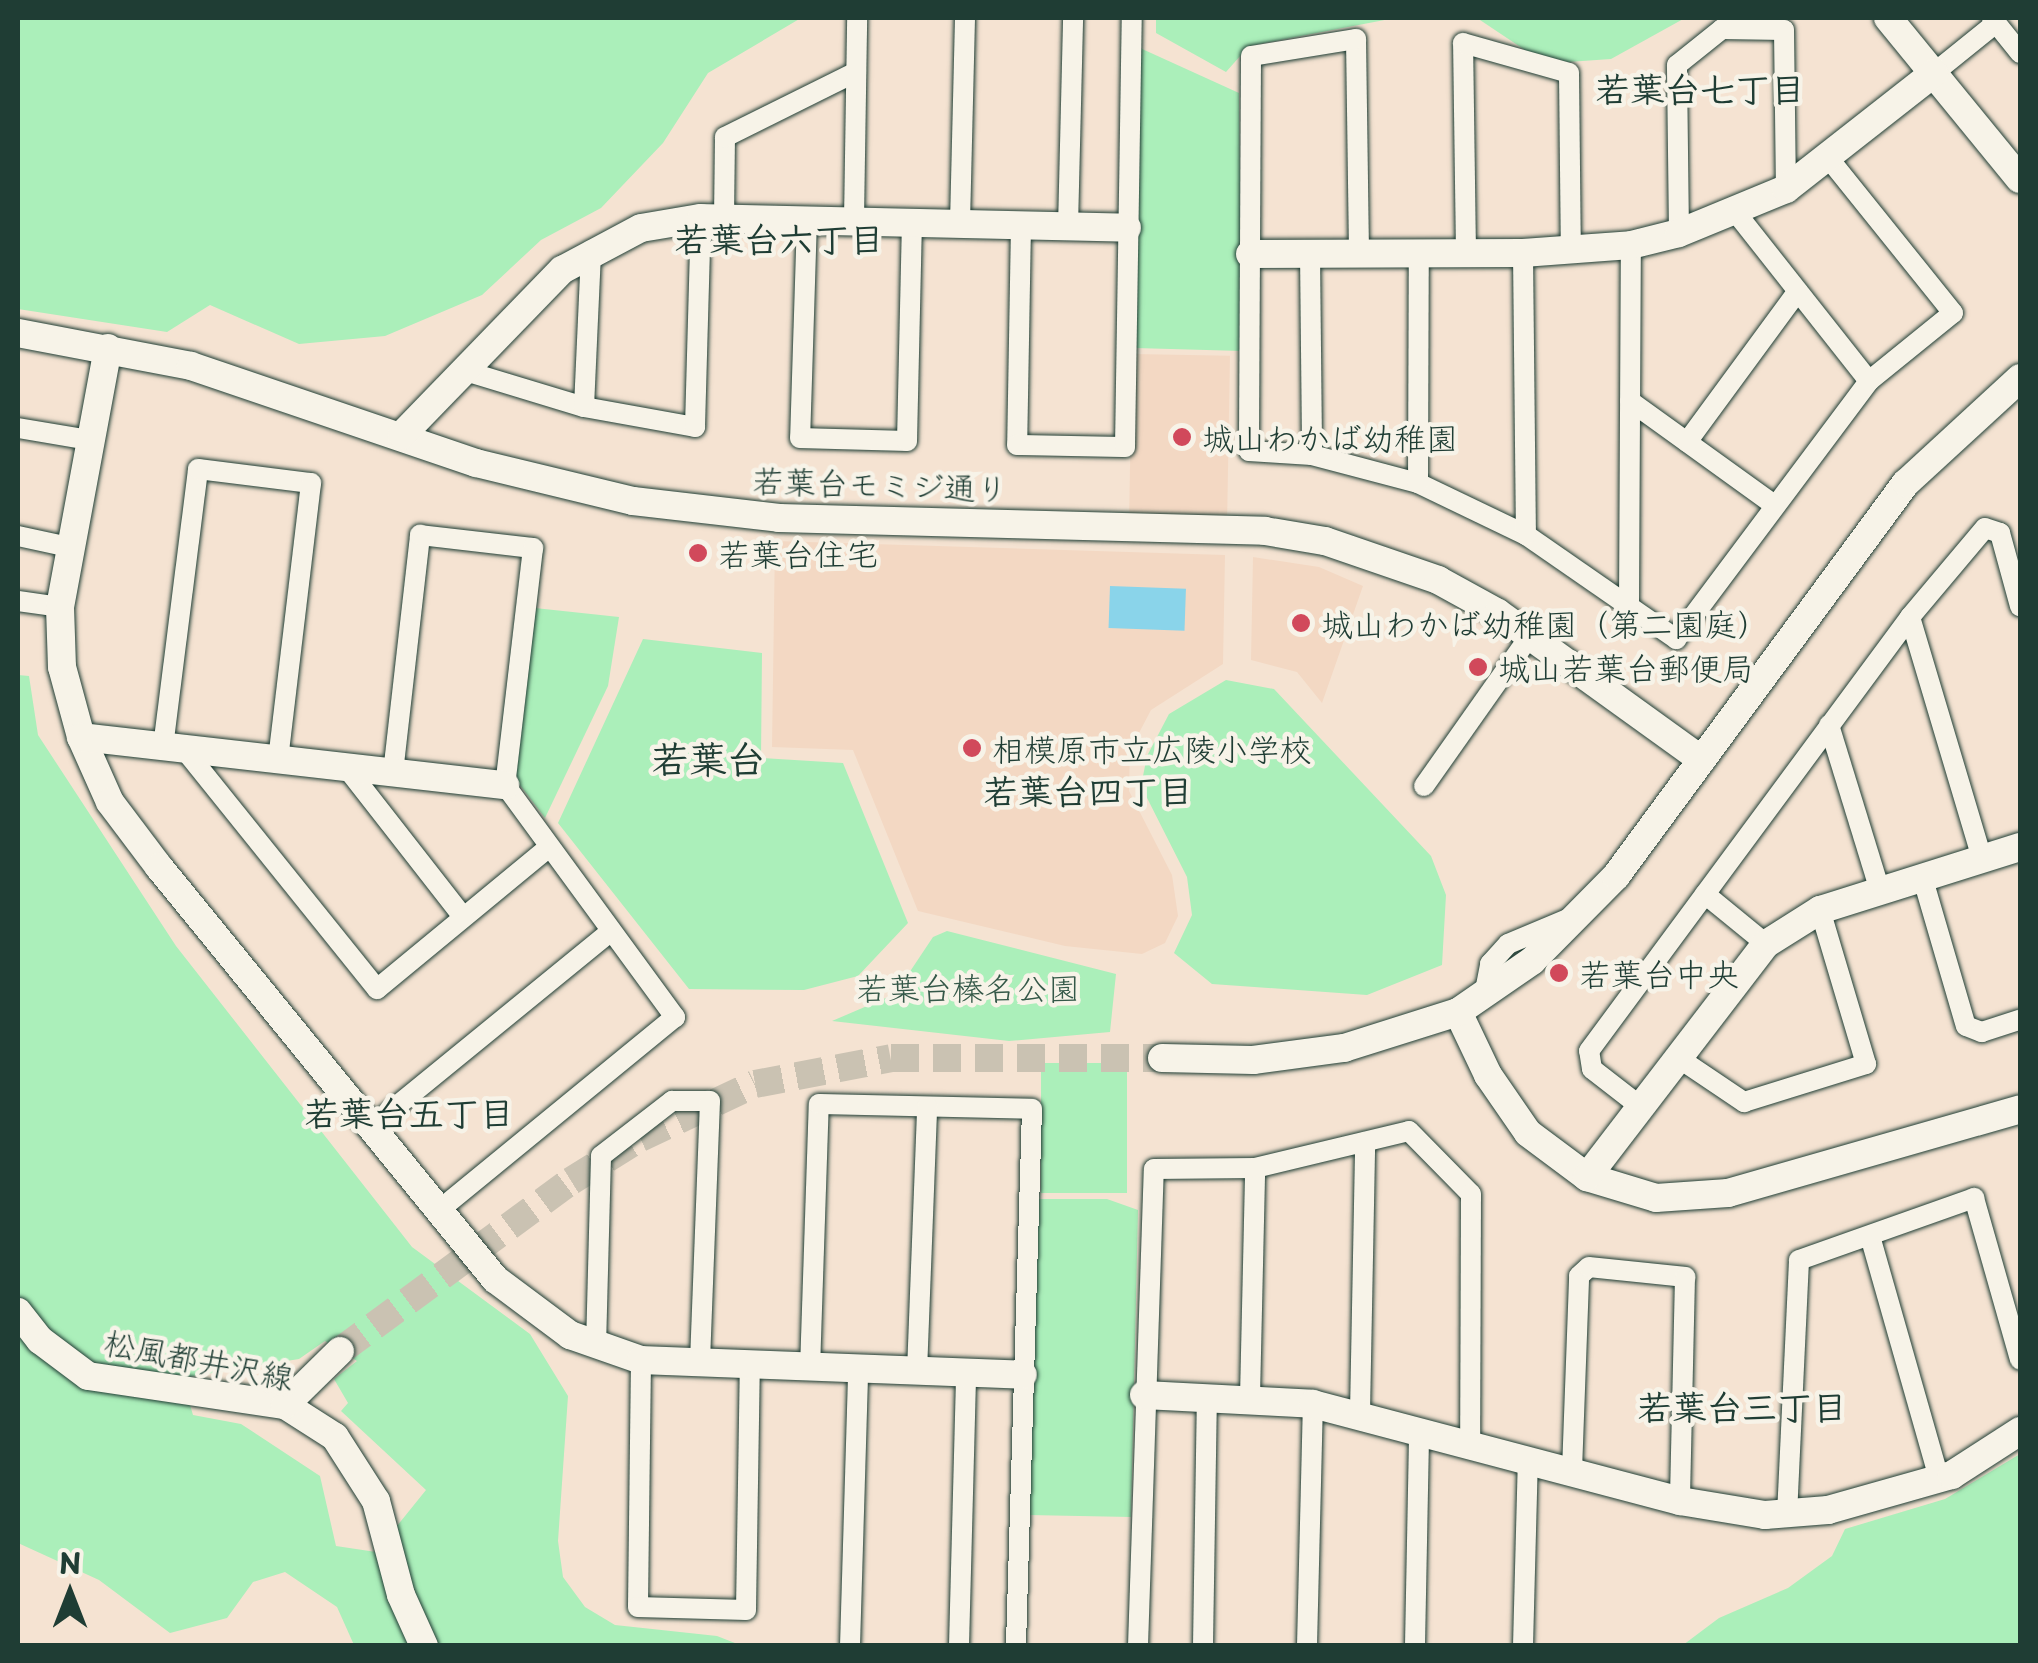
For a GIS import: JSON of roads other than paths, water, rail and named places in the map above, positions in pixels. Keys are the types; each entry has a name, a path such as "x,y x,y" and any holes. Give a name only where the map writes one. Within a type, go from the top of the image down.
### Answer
{"street":[{"path":"854,220 857,18"},
{"path":"960,223 965,18"},
{"path":"1068,227 1073,18"},
{"path":"1022,225 1017,445 1125,446 1132,18"},
{"path":"1888,18 2020,178"},
{"path":"1250,254 1524,253 1631,245 1679,233 1737,214 1830,160 1994,20 2020,53"},
{"path":"1679,233 1677,66 1722,29 1784,30 1786,189"},
{"path":"1359,253 1356,38 1251,56 1249,451 1312,456 1418,483 1526,535 1676,639 1773,504 1869,381 1953,313 1830,160"},
{"path":"1466,253 1463,43 1569,73 1571,250"},
{"path":"462,370 584,407 695,427 713,218 725,137 856,72"},
{"path":"1737,214 1869,381"},
{"path":"402,435 462,370 591,250 641,228 713,218 1127,228"},
{"path":"807,219 800,438 907,442 912,222"},
{"path":"1629,605 1631,245"},
{"path":"584,407 591,250"},
{"path":"1418,483 1419,253"},
{"path":"1524,253 1526,535"},
{"path":"1310,254 1312,456"},
{"path":"1687,442 1798,291"},
{"name":"若葉台モミジ通り","path":"18,333 108,348 248,382 548,484 712,512 1265,531 1325,541 1438,580 1530,636 1702,760"},
{"path":"108,348 60,607 62,667 82,738 110,802 371,1127 520,1302 596,1348 641,1360 750,1368 1023,1375"},
{"path":"1162,1058 1310,1054 1458,1012 1484,996 1582,915 1906,483 2020,378"},
{"path":"1630,400 1773,504"},
{"path":"18,428 90,440"},
{"path":"278,760 311,483 198,469 174,748 376,989 547,850"},
{"path":"1640,1106 1592,1070 1590,1051 1910,616 1991,527 2000,533 2020,606"},
{"path":"393,772 420,535 534,548 504,785 608,934 674,1017 440,1210"},
{"path":"18,536 69,547"},
{"path":"18,601 60,607"},
{"path":"1910,616 1982,858"},
{"path":"1424,786 1530,636"},
{"path":"1829,725 1879,888"},
{"path":"82,738 504,785"},
{"path":"346,768 463,917"},
{"path":"1588,1177 1766,944 1820,910 1879,888 2020,847"},
{"path":"1922,876 1966,1026 1982,1032 2020,1020"},
{"path":"1705,894 1766,944"},
{"path":"1677,1057 1744,1102 1866,1064 1820,910"},
{"path":"371,1127 608,934"},
{"path":"1458,1012 1513,1115 1588,1177 1656,1198 1708,1197 2020,1109"},
{"path":"596,1348 600,1156 672,1101 710,1101 700,1366"},
{"path":"810,1369 818,1104 1032,1109 1016,1646"},
{"path":"916,1372 927,1106"},
{"path":"1138,1646 1150,1175 1161,1166 1255,1168 1409,1131 1472,1194 1470,1441"},
{"path":"1360,1413 1365,1142"},
{"path":"1250,1397 1255,1168"},
{"path":"1787,1515 1793,1268 1809,1255 1974,1198 2020,1360"},
{"path":"1870,1236 1938,1478"},
{"path":"1572,1471 1578,1276 1589,1267 1684,1277 1680,1501"},
{"name":"松風都井沢線","path":"18,1312 40,1340 88,1376 285,1405 334,1437 366,1478 424,1646"},
{"path":"285,1405 340,1351"},
{"path":"641,1360 638,1607 746,1610 750,1368"},
{"path":"850,1646 858,1370"},
{"path":"959,1646 966,1375"},
{"path":"1144,1395 1250,1397 1360,1413 1680,1501 1741,1514 1787,1515 1828,1510 1938,1478 1984,1458 2020,1431"},
{"path":"1203,1646 1207,1397"},
{"path":"1306,1646 1313,1404"},
{"path":"1415,1646 1419,1429"},
{"path":"1524,1646 1528,1459"}],"water":[{"path":"1110,586 1186,589 1184,631 1109,628"}],"tunnel":[{"path":"340,1351 571,1181 640,1138 755,1084 891,1058 1162,1058"}],"place":[{"name":"城山わかば幼稚園","path":"1182,437"},
{"name":"若葉台住宅","path":"698,553"},
{"name":"城山わかば幼稚園（第二園庭）","path":"1301,623"},
{"name":"城山若葉台郵便局","path":"1478,667"},
{"name":"相模原市立広陵小学校","path":"972,748"},
{"name":"若葉台中央","path":"1559,973"}],"district":[{"name":"若葉台七丁目","path":"1700,88"},
{"name":"若葉台六丁目","path":"779,238"},
{"name":"若葉台","path":"708,758"},
{"name":"若葉台四丁目","path":"1088,790"},
{"name":"若葉台五丁目","path":"409,1112"},
{"name":"若葉台三丁目","path":"1742,1406"}],"park label":[{"name":"若葉台榛名公園","path":"968,987"}]}
